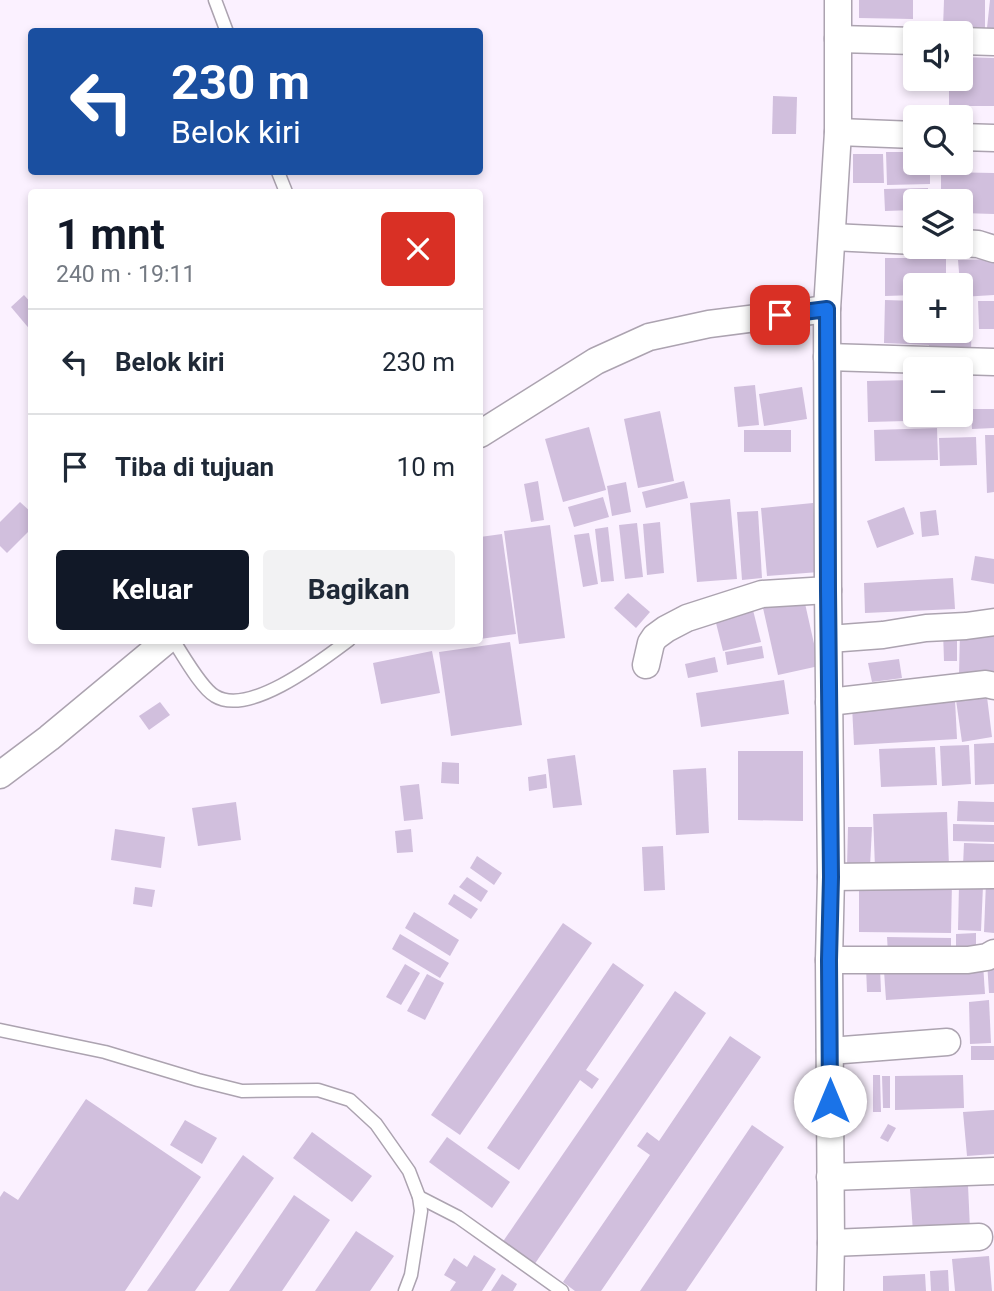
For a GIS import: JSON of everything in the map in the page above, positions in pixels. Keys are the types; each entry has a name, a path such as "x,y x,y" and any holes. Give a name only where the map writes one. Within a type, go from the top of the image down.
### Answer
{"street":[{"path":"830,1291 831,877 827,309 838,132 838,0"},
{"path":"838,39 903,41"},
{"path":"973,41 994,42"},
{"path":"838,132 903,135"},
{"path":"973,137 994,138"},
{"path":"832,237 903,240"},
{"path":"973,244 994,249"},
{"path":"483,432 596,361 649,337 709,324 827,309"},
{"path":"827,358 994,362"},
{"path":"646,666 655,637 666,628 687,618 762,594 828,590"},
{"path":"829,639 994,622"},
{"path":"0,775 50,738 162,644"},
{"path":"829,702 994,685"},
{"path":"831,877 994,875"},
{"path":"829,960 968,960 994,953"},
{"path":"830,1051 947,1042"},
{"path":"830,1177 994,1171"},
{"path":"831,1243 979,1237"}],"lane":[{"path":"215,0 226,28"},
{"path":"176,644 208,690 216,697 236,701 279,688 343,644"},
{"path":"0,1030 105,1052 242,1091 318,1090 350,1100 376,1124 409,1171 419,1197 421,1211 411,1275 405,1291"},
{"path":"419,1197 458,1217 562,1291"}],"building":[{"path":"859,0 913,0 913,19 859,18"},
{"path":"944,0 985,0 985,29 973,29 973,21 943,21"},
{"path":"990,0 994,0 994,29 987,28"},
{"path":"973,57 994,58 994,106 949,105 949,91 973,91"},
{"path":"773,96 797,97 796,134 772,134"},
{"path":"886,152 903,152 903,175 930,175 930,184 887,185"},
{"path":"853,154 883,154 884,183 853,183"},
{"path":"994,173 994,214 973,213 973,189 941,189 941,175"},
{"path":"928,188 903,189 903,210 885,211 884,189"},
{"path":"885,258 946,259 946,273 903,273 903,295 885,296"},
{"path":"994,259 994,295 973,296 973,273 959,273 958,260"},
{"path":"24,295 28,300 28,327 11,307"},
{"path":"885,300 903,301 903,343 971,343 971,354 929,352 929,345 884,343"},
{"path":"978,301 994,301 994,329 979,329"},
{"path":"903,380 903,421 868,422 867,381"},
{"path":"755,385 759,425 738,427 734,387"},
{"path":"802,387 807,419 764,426 759,394"},
{"path":"973,409 994,409 994,428 972,429"},
{"path":"660,411 674,481 638,488 624,419"},
{"path":"589,427 606,490 563,502 545,439"},
{"path":"937,428 938,460 875,461 874,430"},
{"path":"744,430 791,430 791,452 744,452"},
{"path":"985,435 994,435 994,492 987,493"},
{"path":"976,437 977,465 940,466 939,438"},
{"path":"538,481 544,520 531,522 524,484"},
{"path":"684,481 688,498 646,508 642,492"},
{"path":"626,482 631,512 612,516 607,486"},
{"path":"603,497 609,517 574,527 568,507"},
{"path":"730,499 737,579 697,582 690,503"},
{"path":"20,502 28,509 28,532 7,553 0,546 0,522"},
{"path":"813,503 819,572 767,576 761,508"},
{"path":"904,507 914,534 877,548 867,521"},
{"path":"936,510 939,535 922,537 920,512"},
{"path":"758,511 762,578 742,580 737,512"},
{"path":"660,522 664,573 647,575 643,524"},
{"path":"637,523 643,577 625,579 619,525"},
{"path":"550,525 565,638 519,644 504,531"},
{"path":"608,527 614,581 601,582 595,529"},
{"path":"589,533 598,584 583,587 574,535"},
{"path":"502,534 516,634 483,639 483,537"},
{"path":"975,556 994,559 994,584 971,580"},
{"path":"953,578 955,609 865,613 864,583"},
{"path":"628,593 650,612 636,628 614,608"},
{"path":"804,599 819,666 778,675 763,608"},
{"path":"753,610 761,642 723,651 715,619"},
{"path":"957,630 957,661 944,661 943,631"},
{"path":"960,631 994,631 994,676 959,676"},
{"path":"510,642 522,725 451,736 439,652"},
{"path":"762,646 764,658 727,665 725,652"},
{"path":"432,651 440,693 381,704 373,663"},
{"path":"715,657 718,672 688,678 685,664"},
{"path":"899,659 902,678 872,682 868,663"},
{"path":"784,680 789,714 701,727 696,693"},
{"path":"986,689 992,737 962,742 955,693"},
{"path":"955,700 957,739 854,745 852,706"},
{"path":"160,702 170,715 149,730 139,716"},
{"path":"994,743 994,784 975,785 974,744"},
{"path":"969,745 971,784 942,786 940,746"},
{"path":"935,747 937,785 881,787 879,749"},
{"path":"738,751 803,751 803,821 738,820"},
{"path":"575,755 582,805 553,808 547,759"},
{"path":"442,762 459,763 459,784 441,783"},
{"path":"706,768 709,833 676,835 673,770"},
{"path":"546,774 547,788 529,791 528,777"},
{"path":"419,784 423,819 404,821 400,786"},
{"path":"958,801 994,802 994,822 957,821"},
{"path":"236,802 241,840 198,846 192,808"},
{"path":"947,812 949,866 875,868 873,814"},
{"path":"953,824 994,825 994,842 953,841"},
{"path":"848,827 872,827 870,867 847,867"},
{"path":"115,829 165,837 161,868 111,860"},
{"path":"411,829 413,852 397,853 395,831"},
{"path":"964,843 994,844 994,866 963,866"},
{"path":"663,846 665,890 644,891 642,847"},
{"path":"477,856 502,873 494,885 470,868"},
{"path":"467,877 488,891 481,902 459,887"},
{"path":"859,881 952,881 951,933 859,932"},
{"path":"986,882 994,883 994,933 984,932"},
{"path":"959,885 983,886 981,931 958,930"},
{"path":"135,887 155,890 152,907 133,904"},
{"path":"454,894 478,909 471,919 448,904"},
{"path":"414,912 459,940 450,956 405,928"},
{"path":"563,923 592,943 460,1135 431,1115"},
{"path":"976,933 976,952 956,953 956,934"},
{"path":"400,934 449,963 440,978 392,949"},
{"path":"887,937 951,938 951,954 888,953"},
{"path":"987,961 994,961 994,993 989,993"},
{"path":"613,963 644,985 586,1070 599,1079 592,1089 580,1080 519,1170 487,1148"},
{"path":"405,964 420,973 401,1005 386,997"},
{"path":"983,964 985,994 886,1000 884,971"},
{"path":"866,967 880,967 881,992 867,992"},
{"path":"427,974 444,983 425,1020 407,1011"},
{"path":"675,991 706,1013 534,1265 502,1243"},
{"path":"989,1000 991,1043 970,1044 969,1002"},
{"path":"730,1036 761,1057 601,1291 575,1291 563,1282 650,1155 637,1146 647,1132 659,1141"},
{"path":"971,1046 994,1046 994,1060 971,1060"},
{"path":"873,1075 880,1075 881,1112 873,1112"},
{"path":"963,1075 964,1108 895,1110 895,1076"},
{"path":"882,1076 890,1076 890,1108 883,1108"},
{"path":"86,1099 201,1177 125,1291 0,1291 0,1197 4,1191 18,1200"},
{"path":"994,1110 994,1154 967,1156 963,1112"},
{"path":"185,1120 217,1138 202,1164 170,1145"},
{"path":"888,1124 896,1128 888,1142 880,1138"},
{"path":"752,1125 784,1147 686,1291 640,1291"},
{"path":"312,1132 372,1176 352,1202 293,1158"},
{"path":"447,1137 510,1182 492,1208 429,1162"},
{"path":"243,1155 274,1178 195,1291 147,1291"},
{"path":"968,1185 970,1229 913,1232 910,1189"},
{"path":"294,1195 330,1220 282,1291 229,1291"},
{"path":"356,1231 394,1256 370,1291 315,1291"},
{"path":"474,1255 496,1269 482,1291 450,1291 456,1282 444,1275 454,1258 467,1267"},
{"path":"989,1256 992,1291 955,1291 952,1259"},
{"path":"948,1270 949,1291 931,1291 930,1271"},
{"path":"502,1274 517,1284 513,1291 491,1291"},
{"path":"925,1274 926,1291 883,1291 883,1276"}],"route":[{"path":"780,315 827,309 830,1101"}]}
